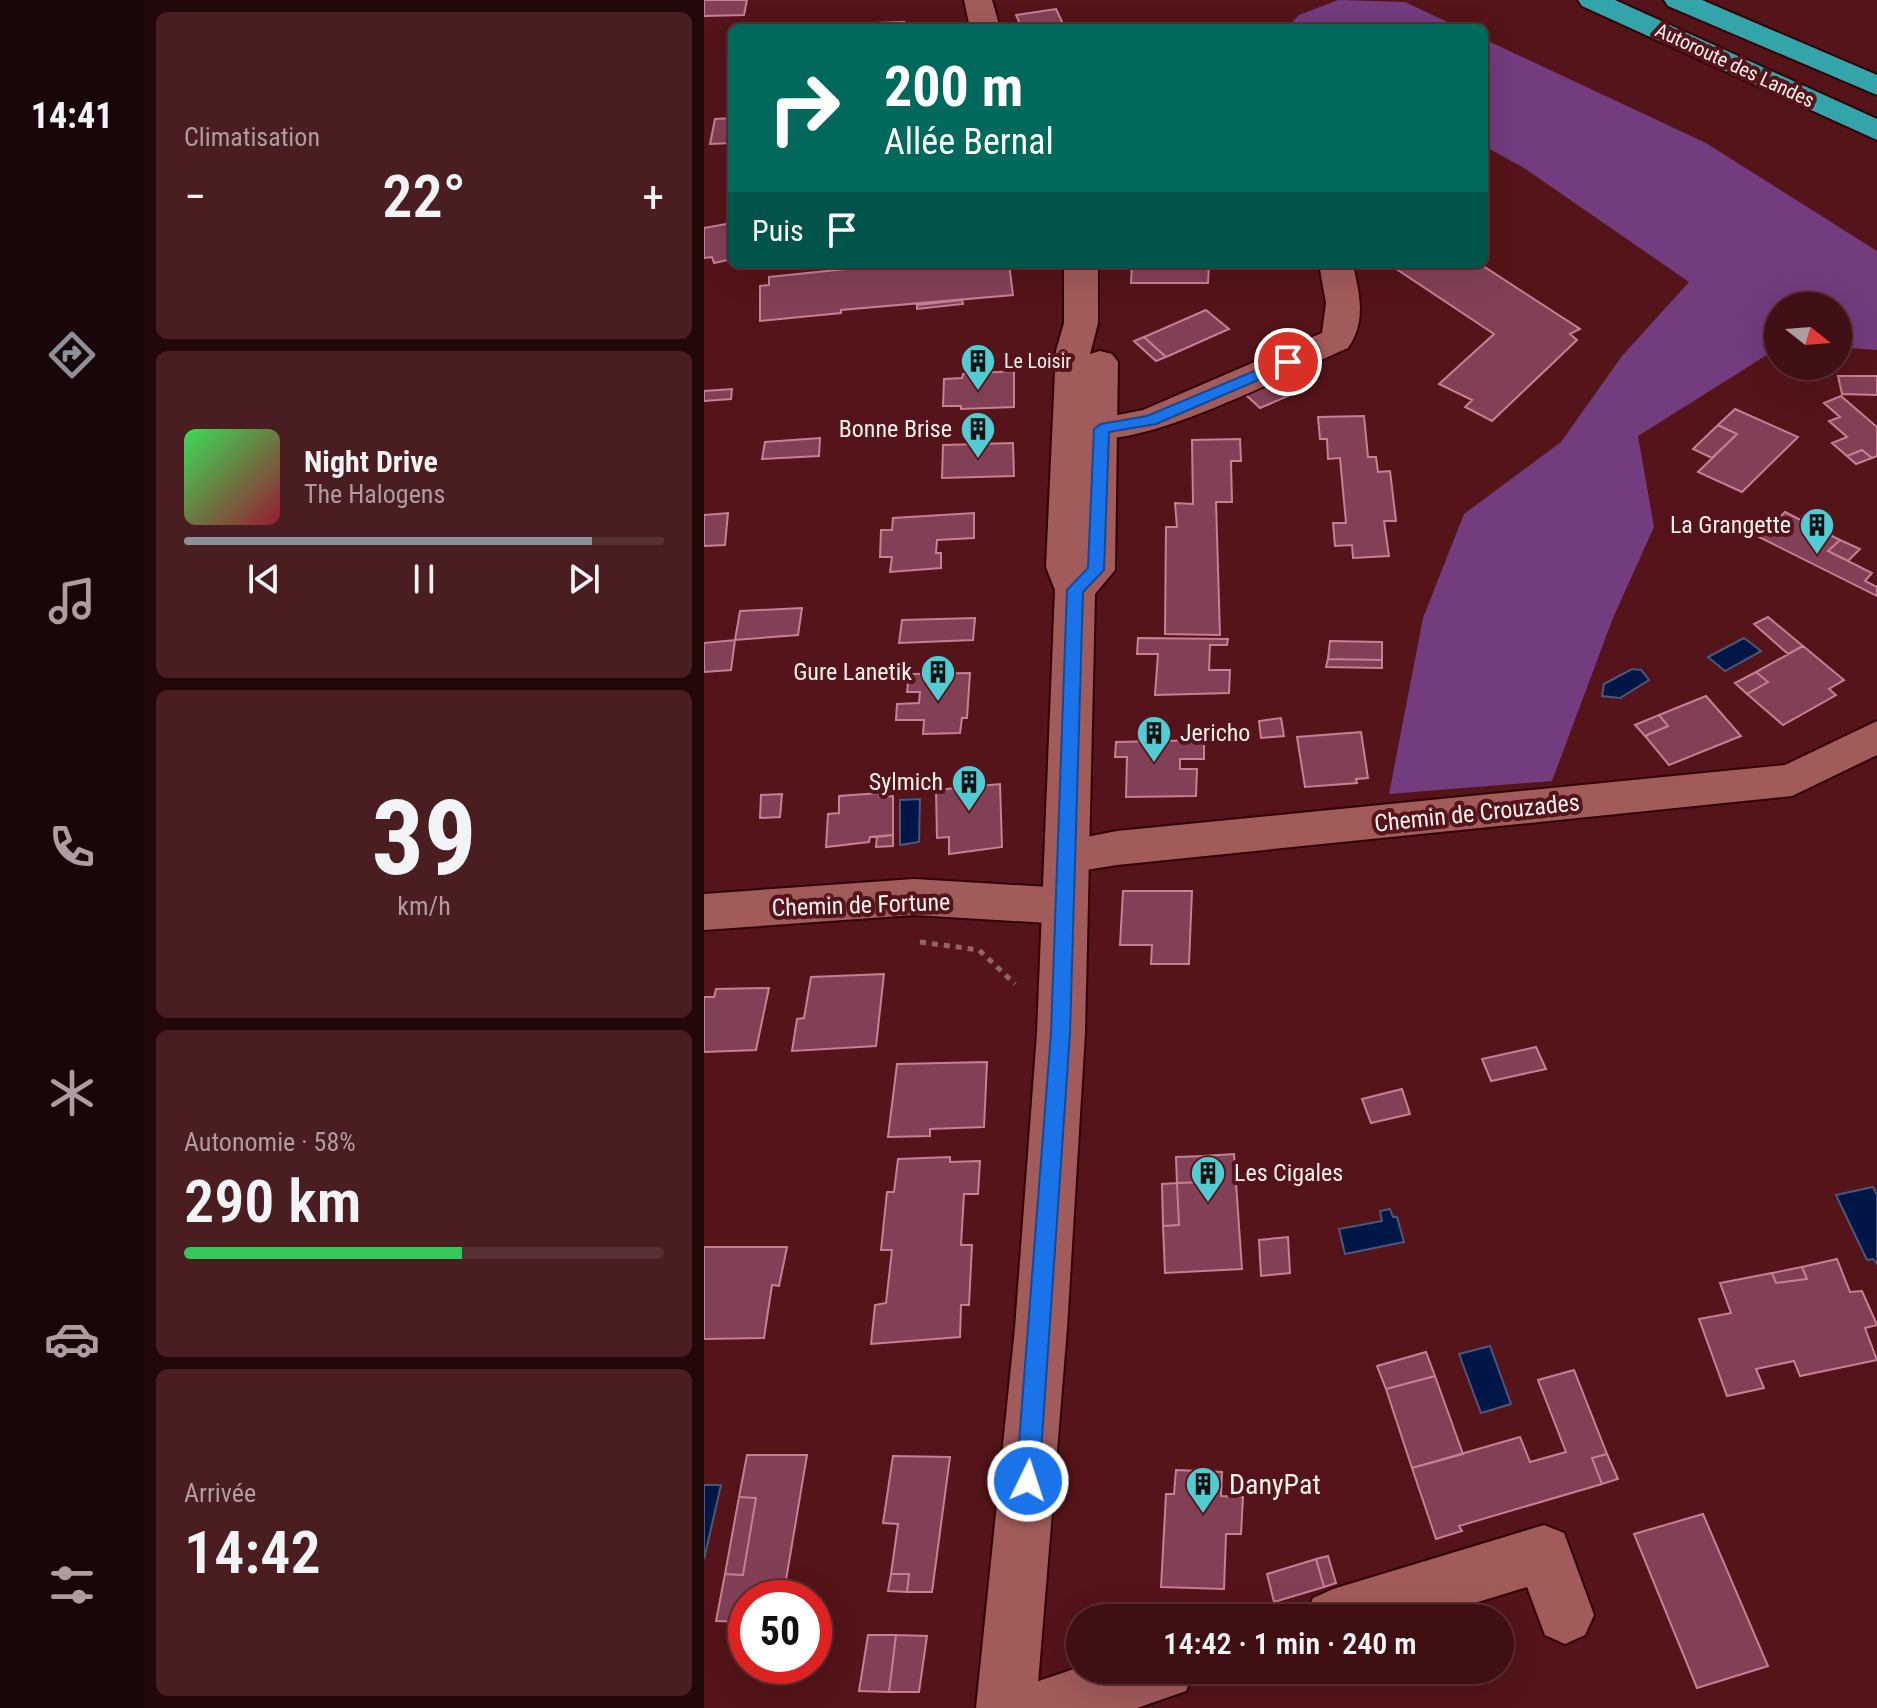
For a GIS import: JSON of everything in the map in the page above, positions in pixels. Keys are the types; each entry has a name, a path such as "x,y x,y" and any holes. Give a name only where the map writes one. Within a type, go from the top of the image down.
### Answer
{"highway":[{"name":"Autoroute des Landes","path":"1592,0 1877,131"},
{"name":"Autoroute des Landes","path":"1678,0 1868,81"},
{"path":"1727,0 1818,41 1868,81"}],"street":[{"path":"978,0 984,24"},
{"path":"1006,1708 1041,1328 1061,1033 1075,590 1096,570 1086,430 1100,353 1081,323 1081,268"},
{"path":"1086,430 1151,420 1336,340 1346,315 1337,268"},
{"name":"Chemin de Crouzades","path":"1067,856 1117,848 1792,780 1877,736"},
{"name":"Chemin de Fortune","path":"704,912 914,897 1065,906"},
{"path":"1378,1604 1544,1553 1565,1615"},
{"path":"1042,1708 1120,1684"}],"path":[{"name":"Chemin de Fortune","path":"912,941 979,950 1013,979 1026,1005 1031,1032 1061,1033"}],"shaded area":[{"path":"1338,0 1405,2 1452,24 1291,24 1299,15"},
{"path":"1488,41 1706,143 1877,251 1877,350 1852,348 1852,292 1764,292 1764,357 1638,436 1654,527 1613,618 1552,781 1389,794 1423,618 1464,514 1561,442 1622,356 1689,282 1524,168 1488,148"}],"water":[{"path":"1744,638 1761,651 1725,671 1708,657"},
{"path":"1632,669 1641,670 1649,680 1620,698 1602,696 1604,684"},
{"path":"920,799 919,842 900,845 900,800"},
{"path":"1873,1187 1877,1195 1877,1264 1873,1259 1867,1260 1836,1195"},
{"path":"1390,1209 1393,1217 1397,1217 1404,1242 1345,1254 1339,1229 1382,1221 1380,1211"},
{"path":"1490,1346 1511,1404 1481,1413 1459,1354"},
{"path":"704,1485 721,1485 704,1559"}],"building":[{"path":"704,0 747,0 744,15 704,16"},
{"path":"1056,9 1063,24 1020,24 1016,15"},
{"path":"904,22 904,24 845,24"},
{"path":"728,118 728,143 710,144 715,119"},
{"path":"728,224 728,260 714,263 712,257 704,258 704,228"},
{"path":"856,268 1010,268 1013,295 841,310 841,313 760,321 760,286 769,285 769,277"},
{"path":"1132,268 1209,268 1208,283 1131,283"},
{"path":"1486,268 1580,329 1570,334 1577,340 1492,421 1465,407 1472,400 1439,384 1494,334 1398,270"},
{"path":"962,300 963,304 917,309 917,305"},
{"path":"1206,310 1229,329 1166,357 1144,337"},
{"path":"1144,337 1166,357 1156,361 1134,341"},
{"name":"Le Loisir","path":"1014,371 1014,407 961,409 961,406 943,406 944,379 962,378 963,374"},
{"path":"1852,376 1877,376 1877,395 1842,394 1839,380 1852,380"},
{"path":"1281,380 1295,393 1260,408 1245,394"},
{"path":"732,389 731,399 704,401 704,391"},
{"path":"1841,396 1877,427 1877,456 1872,458 1862,450 1847,456 1832,443 1847,437 1829,421 1840,417 1824,403"},
{"path":"1735,409 1798,437 1742,492 1698,472 1737,434 1718,425"},
{"path":"1364,416 1368,457 1376,457 1378,472 1390,471 1396,521 1384,521 1389,556 1353,558 1352,545 1335,546 1333,523 1346,523 1340,458 1328,459 1327,439 1320,439 1318,417"},
{"path":"1718,425 1737,434 1712,458 1693,449"},
{"path":"820,438 819,456 762,459 765,442"},
{"path":"1240,439 1241,461 1231,461 1232,502 1216,502 1220,635 1165,634 1166,527 1177,527 1175,503 1193,504 1192,440"},
{"name":"Bonne Brise","path":"1013,443 1014,476 942,478 943,445"},
{"path":"1862,450 1872,458 1856,464 1847,456"},
{"name":"La Grangette","path":"1785,512 1840,540 1828,551 1872,573 1865,581 1877,587 1877,596 1759,537"},
{"path":"728,513 725,545 704,546 704,515"},
{"path":"974,513 974,538 937,540 936,553 941,553 941,568 890,572 892,557 880,557 881,530 892,530 893,518"},
{"path":"1840,540 1860,549 1848,561 1828,551"},
{"path":"802,608 798,635 735,640 740,611"},
{"path":"1768,617 1803,646 1788,654 1754,624"},
{"path":"975,618 973,640 899,643 902,620"},
{"path":"1138,638 1228,639 1227,645 1210,645 1209,670 1230,670 1229,693 1155,695 1158,654 1137,654"},
{"path":"735,640 731,670 704,672 704,643"},
{"path":"1330,641 1382,642 1382,660 1328,659"},
{"path":"1803,646 1844,680 1829,689 1836,695 1783,725 1747,694 1768,682 1756,672"},
{"path":"1328,659 1382,660 1382,668 1326,667"},
{"path":"1756,672 1768,682 1747,694 1735,683"},
{"name":"Gure Lanetik","path":"970,673 967,718 962,718 960,733 923,734 924,720 896,720 897,704 919,703 920,692 907,692 909,674"},
{"path":"1706,696 1741,736 1669,765 1645,736 1668,726 1659,715"},
{"path":"1659,715 1668,726 1645,736 1635,725"},
{"path":"1281,718 1284,736 1261,738 1259,721"},
{"path":"1361,732 1368,778 1356,779 1357,783 1305,787 1297,737"},
{"name":"Jericho","path":"1204,740 1204,759 1180,759 1180,769 1197,769 1196,796 1126,797 1127,757 1115,757 1116,742"},
{"name":"Sylmich","path":"1000,784 1002,847 949,854 949,837 937,838 936,790"},
{"path":"879,793 879,797 893,796 893,835 870,837 869,842 826,847 828,814 839,813 839,796"},
{"path":"782,794 780,817 760,818 761,795"},
{"path":"893,835 893,846 876,847 877,837"},
{"path":"1123,891 1192,891 1189,964 1151,964 1152,945 1120,945"},
{"path":"884,974 876,1046 792,1051 797,1019 804,1018 811,977"},
{"path":"769,988 756,1050 704,1052 704,997 714,997 716,989"},
{"path":"1536,1047 1546,1069 1491,1081 1482,1059"},
{"path":"987,1062 984,1127 930,1129 930,1136 888,1137 897,1064"},
{"path":"1402,1089 1410,1114 1371,1123 1362,1099"},
{"name":"Les Cigales","path":"1234,1154 1242,1269 1165,1273 1163,1226 1179,1225 1177,1183 1206,1182 1204,1156"},
{"path":"1204,1156 1206,1182 1177,1183 1176,1157"},
{"path":"950,1157 950,1162 980,1161 978,1194 964,1194 961,1245 972,1245 969,1305 961,1305 960,1337 871,1344 875,1305 886,1303 892,1250 881,1250 887,1192 894,1192 898,1159"},
{"path":"1177,1183 1179,1225 1163,1226 1162,1184"},
{"path":"1288,1237 1290,1273 1261,1276 1259,1240"},
{"path":"704,1247 787,1247 779,1286 772,1285 764,1338 704,1339"},
{"path":"1837,1259 1850,1292 1862,1291 1877,1325 1865,1328 1877,1360 1800,1376 1794,1361 1756,1369 1764,1388 1727,1396 1699,1319 1731,1313 1720,1283 1772,1273 1776,1283 1807,1279 1802,1267"},
{"path":"1802,1267 1807,1279 1776,1283 1772,1273"},
{"path":"1426,1352 1435,1376 1386,1389 1377,1366"},
{"path":"1574,1370 1607,1454 1592,1458 1602,1484 1459,1526 1462,1531 1436,1539 1412,1468 1520,1437 1530,1462 1566,1452 1538,1380"},
{"path":"1435,1376 1463,1454 1412,1468 1386,1389"},
{"path":"1607,1454 1618,1479 1602,1484 1592,1458"},
{"path":"747,1455 807,1455 786,1580 728,1580 728,1621 716,1621 725,1574 743,1575 756,1498 739,1497"},
{"path":"893,1456 950,1457 932,1592 907,1592 909,1574 891,1574 898,1524 883,1523"},
{"name":"DanyPat","path":"1176,1470 1222,1472 1221,1496 1243,1497 1241,1534 1226,1534 1224,1589 1161,1587 1166,1494 1174,1494"},
{"path":"739,1497 756,1498 743,1575 725,1574"},
{"path":"1703,1514 1768,1666 1697,1688 1634,1534"},
{"path":"1328,1556 1336,1583 1324,1587 1316,1559"},
{"path":"1316,1559 1324,1587 1274,1602 1267,1574"},
{"path":"891,1574 909,1574 907,1592 888,1591"},
{"path":"868,1635 896,1635 889,1692 859,1691"},
{"path":"896,1635 927,1636 919,1692 889,1692"}],"place":[{"name":"Le Loisir","path":"978,392"},
{"name":"Bonne Brise","path":"978,460"},
{"name":"La Grangette","path":"1817,556"},
{"name":"Gure Lanetik","path":"938,703"},
{"name":"Jericho","path":"1154,764"},
{"name":"Sylmich","path":"969,813"},
{"name":"Les Cigales","path":"1208,1204"},
{"name":"DanyPat","path":"1203,1515"}],"route":[{"path":"1028,1481 1061,1033 1075,590 1096,570 1101,429 1151,420 1288,362"}]}
